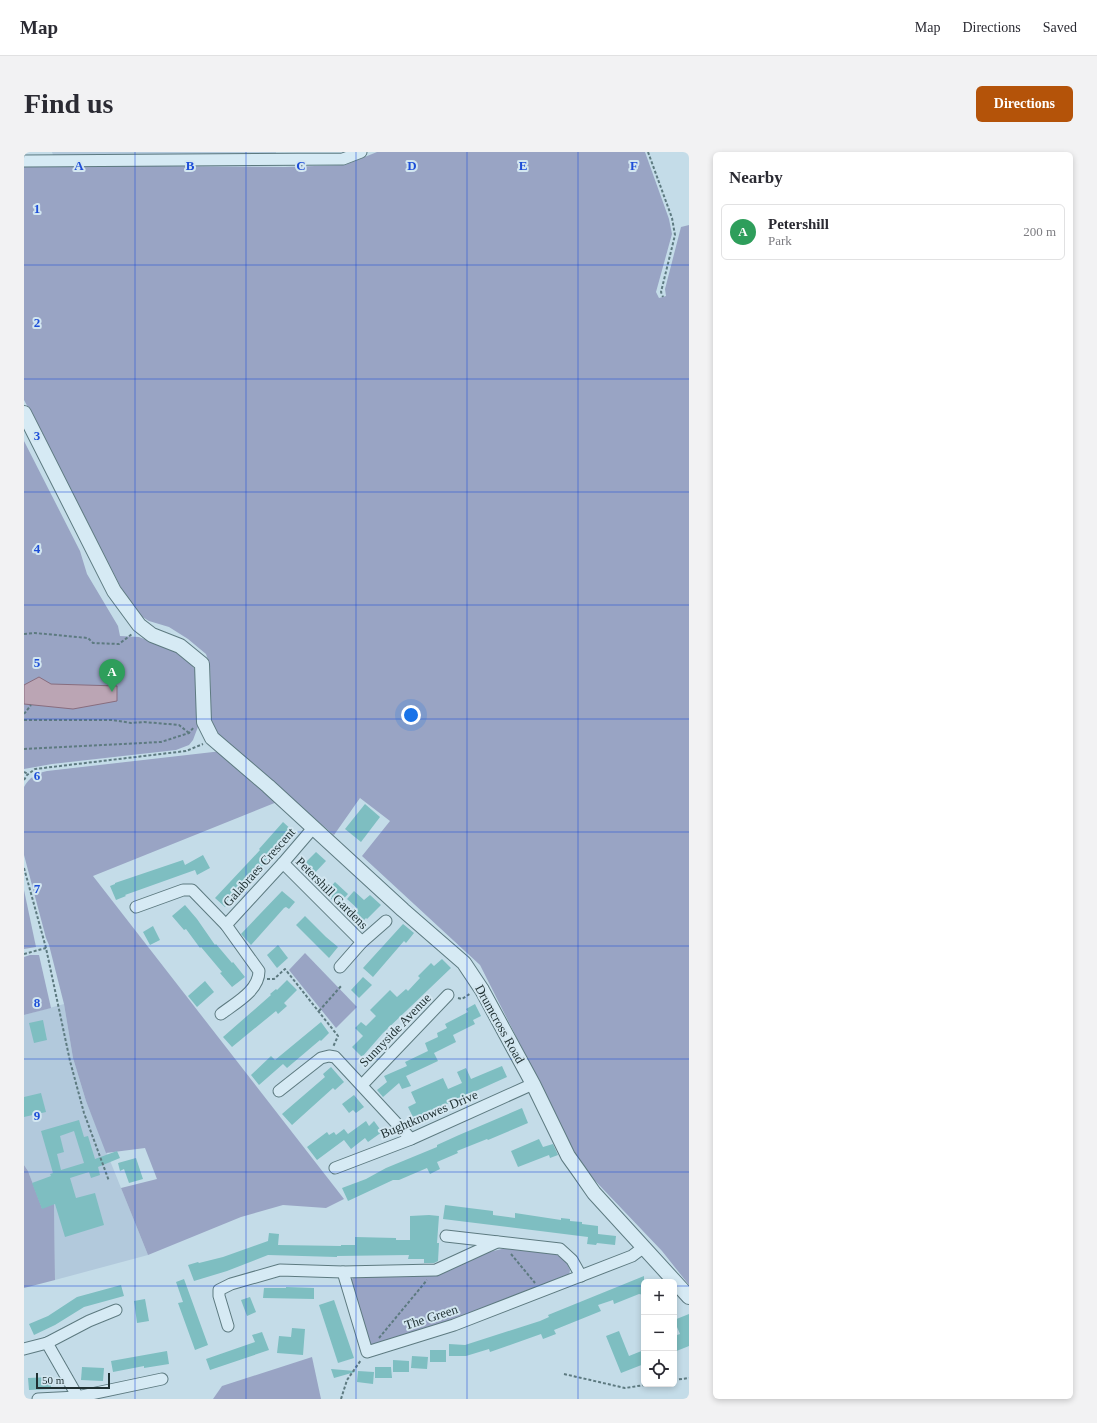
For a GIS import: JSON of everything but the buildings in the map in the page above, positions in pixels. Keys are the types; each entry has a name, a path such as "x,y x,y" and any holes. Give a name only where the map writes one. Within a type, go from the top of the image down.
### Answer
{"street":[{"path":"24,161 343,159 361,152"},
{"path":"24,413 114,591 139,625 152,635 180,646 202,664 204,722 212,738"},
{"name":"Drumcross Road","path":"212,738 268,786 403,910 464,963 480,986 533,1084 568,1156 594,1193 689,1297"},
{"name":"Galabraes Crescent","path":"226,925 313,828"},
{"name":"Petershill Gardens","path":"283,863 362,942"},
{"name":"Galabraes Crescent","path":"136,907 183,890 192,890 226,925 259,971 259,979"},
{"name":"Petershill Gardens","path":"340,967 362,942 386,921"},
{"path":"221,1014 253,989 259,979"},
{"name":"Sunnyside Avenue","path":"362,1085 448,995"},
{"path":"279,1091 321,1058 329,1056"},
{"name":"Sunnyside Avenue","path":"329,1056 335,1057 411,1139"},
{"name":"Bughtknowes Drive","path":"335,1168 411,1139 533,1084"},
{"path":"446,1236 560,1249 572,1260 581,1276"},
{"path":"228,1326 219,1296 219,1290 231,1284 280,1270 343,1272 436,1270 499,1242"},
{"name":"The Green","path":"367,1352 454,1325 632,1256 644,1247"},
{"path":"343,1272 367,1352"},
{"path":"24,1349 47,1343 89,1321 116,1310"},
{"path":"47,1343 78,1398"},
{"path":"38,1399 78,1398 162,1379"}],"path":[{"path":"648,152 672,218 675,235 661,292 663,297"},
{"path":"24,634 35,633 88,638 93,643 107,644 119,644 131,636"},
{"path":"24,714 31,705"},
{"path":"24,720 113,720 131,723 144,722 179,726 189,733"},
{"path":"24,749 161,742 189,733 195,725 204,722"},
{"path":"24,780 28,774 35,769 186,751 202,745 212,738"},
{"path":"24,772 28,774"},
{"path":"24,868 46,948 70,1061 84,1113 109,1181"},
{"path":"24,954 46,948"},
{"path":"259,979 274,979 285,969 338,1036 329,1056"},
{"path":"319,1011 342,985"},
{"path":"448,995 462,999 480,986"},
{"path":"499,1242 542,1291"},
{"path":"341,1399 348,1380 367,1352 436,1270"},
{"path":"564,1374 625,1388 641,1386"},
{"path":"677,1380 689,1378"}],"shaded area":[{"path":"52,152 276,152 276,155 53,155"},
{"path":"377,152 645,152 669,219 672,234 656,292 659,298 666,296 665,289 681,227 689,225 689,1285 662,1251 582,1167 480,965 362,856 390,821 360,798 334,835 225,743 216,732 211,721 210,666 206,654 188,639 169,627 149,621 133,608 120,586 24,400 24,165 285,167 345,165"},
{"path":"24,441 80,551 87,574 118,626 120,636 139,637 168,648 184,656 194,668 199,681 199,724 193,740 189,745 176,750 52,764 24,769"},
{"path":"39,677 51,684 117,686 117,701 73,709 24,704 24,685"},
{"path":"222,751 277,802 93,876 344,1199 326,1208 283,1205 241,1217 148,1255 121,1188 157,1179 145,1148 106,1153 86,1101 73,1058 64,1004 24,855 24,787 33,776 47,771"},
{"path":"24,890 36,947 24,949"},
{"path":"305,953 357,1007 336,1028 289,970"},
{"path":"39,955 51,1008 24,1015 24,957"},
{"path":"64,1004 73,1058 86,1101 148,1255 55,1280 54,1205 42,1209 28,1171 24,1165 24,1015"},
{"path":"24,1165 28,1171 42,1208 54,1204 55,1280 24,1288"},
{"path":"506,1248 556,1254 565,1260 570,1270 569,1276 480,1311 373,1345 369,1343 350,1281 355,1276 436,1275 485,1253"},
{"path":"312,1357 321,1399 213,1399 222,1386"}],"place":[{"name":"Petershill","path":"112,692"}]}
